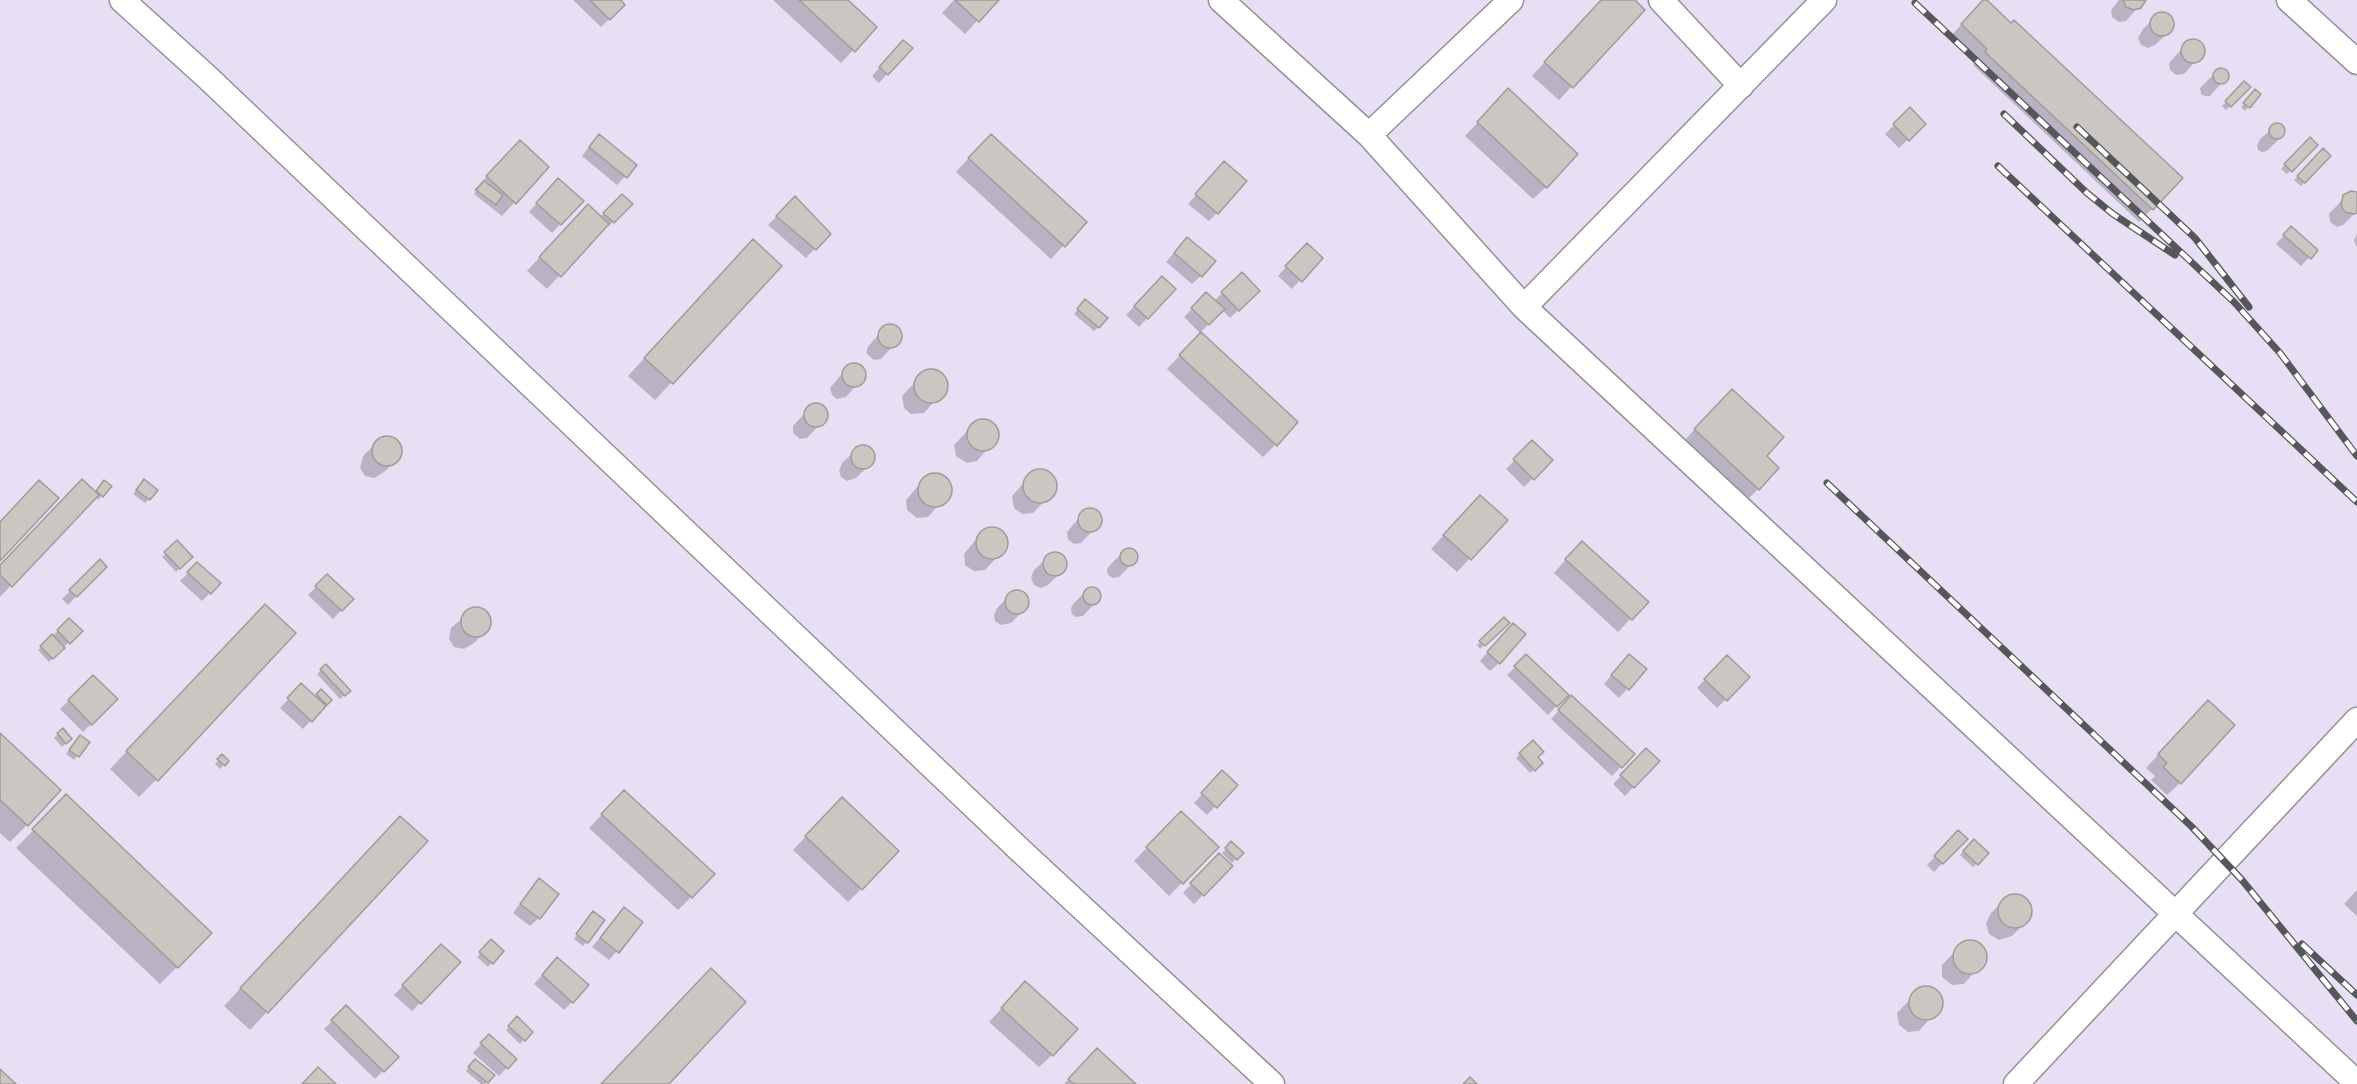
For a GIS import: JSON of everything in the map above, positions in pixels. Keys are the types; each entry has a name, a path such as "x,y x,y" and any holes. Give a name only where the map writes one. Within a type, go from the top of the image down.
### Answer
{"lane":[{"path":"122,0 215,85 1021,851 1272,1084"},
{"path":"1221,0 1369,135 1524,308 2357,1083"},
{"path":"1369,135 1511,0"},
{"path":"1661,0 1741,86"},
{"path":"1524,308 1824,0"},
{"path":"2289,0 2357,62"},
{"path":"2016,1084 2357,720"}],"shaded area":[{"path":"0,0 2357,0 2357,1084 0,1084"}],"building":[{"path":"590,0 621,0 625,5 610,20"},
{"path":"799,0 848,0 877,27 855,52"},
{"path":"955,0 999,0 979,22"},
{"path":"1601,0 1635,0 1645,10 1573,88 1544,62"},
{"path":"1983,0 1987,0 2011,23 2014,20 2183,178 2153,210 1985,52 1987,49 1961,24"},
{"path":"2123,0 2146,0 2141,8 2134,10 2126,7"},
{"path":"2162,12 2170,16 2174,24 2170,32 2162,36 2154,32 2150,24 2154,16"},
{"path":"2193,39 2201,43 2205,51 2201,59 2193,63 2185,59 2181,51 2185,43"},
{"path":"903,40 913,48 888,75 879,67"},
{"path":"2218,68 2224,68 2229,76 2227,82 2218,84 2213,79 2213,73"},
{"path":"2244,81 2251,87 2231,107 2225,101"},
{"path":"1508,88 1578,154 1547,188 1477,122"},
{"path":"2255,89 2261,94 2250,108 2243,103"},
{"path":"1910,107 1926,124 1909,141 1893,124"},
{"path":"2274,123 2280,123 2285,131 2283,137 2274,139 2269,134 2269,128"},
{"path":"599,134 637,165 627,178 589,147"},
{"path":"991,134 1087,222 1065,247 968,158"},
{"path":"2310,137 2318,145 2292,172 2284,164"},
{"path":"520,140 549,167 516,204 486,176"},
{"path":"2323,148 2331,156 2305,183 2297,176"},
{"path":"1224,161 1247,181 1218,214 1195,194"},
{"path":"558,178 584,201 561,225 536,203"},
{"path":"484,181 503,195 496,205 476,190"},
{"path":"2351,191 2357,192 2357,213 2354,214 2345,212 2341,205 2343,195"},
{"path":"622,194 633,204 614,223 603,213"},
{"path":"795,196 831,234 816,250 776,216"},
{"path":"588,204 609,224 561,277 539,257"},
{"path":"2291,226 2318,250 2311,259 2283,235"},
{"path":"1187,237 1216,261 1202,277 1174,253"},
{"path":"753,239 782,266 673,384 644,358"},
{"path":"1307,243 1323,258 1302,282 1285,266"},
{"path":"1242,272 1260,291 1239,311 1221,292"},
{"path":"1162,276 1176,289 1148,319 1134,306"},
{"path":"1206,292 1225,309 1209,325 1191,308"},
{"path":"1085,299 1108,318 1099,328 1077,309"},
{"path":"890,324 898,328 902,336 898,344 890,348 882,344 878,336 882,328"},
{"path":"1201,332 1298,422 1277,446 1179,355"},
{"path":"854,363 862,367 866,375 862,383 854,387 846,383 842,375 846,367"},
{"path":"931,369 943,374 948,386 943,398 931,403 919,398 914,386 919,374"},
{"path":"1732,389 1784,437 1767,456 1779,468 1759,490 1694,429"},
{"path":"816,403 824,407 828,415 824,423 816,427 808,423 804,415 808,407"},
{"path":"983,419 995,423 999,435 995,447 983,451 971,447 967,435 971,423"},
{"path":"387,436 398,440 402,451 398,462 387,466 376,462 372,451 376,440"},
{"path":"1532,440 1553,460 1534,480 1513,459"},
{"path":"863,445 871,449 875,457 871,465 863,469 855,465 851,457 855,449"},
{"path":"1040,469 1052,474 1057,486 1052,498 1040,503 1028,498 1023,486 1028,474"},
{"path":"935,473 947,478 952,490 947,502 935,507 923,502 918,490 923,478"},
{"path":"82,479 99,495 12,587 0,575 0,565"},
{"path":"144,479 158,490 150,500 136,490"},
{"path":"39,480 59,498 0,561 0,522"},
{"path":"104,480 112,486 103,497 96,491"},
{"path":"1480,495 1508,520 1471,560 1443,535"},
{"path":"1090,508 1098,512 1102,520 1098,528 1090,532 1082,528 1078,520 1082,512"},
{"path":"992,527 1004,531 1008,543 1004,555 992,559 980,555 976,543 980,531"},
{"path":"177,540 193,557 180,569 164,552"},
{"path":"1582,541 1649,602 1632,620 1565,559"},
{"path":"1129,548 1135,551 1138,557 1135,563 1129,566 1123,563 1120,557 1123,551"},
{"path":"1055,552 1063,556 1067,564 1063,572 1055,576 1047,572 1043,564 1047,556"},
{"path":"100,559 107,567 77,597 69,590"},
{"path":"197,562 221,583 211,594 187,572"},
{"path":"327,574 354,599 342,611 315,586"},
{"path":"1092,587 1098,590 1101,596 1098,602 1092,605 1086,602 1083,596 1086,590"},
{"path":"1017,590 1025,594 1029,602 1025,610 1017,614 1009,610 1005,602 1009,594"},
{"path":"265,604 296,633 158,781 126,751"},
{"path":"476,607 487,611 491,622 487,633 476,637 465,633 461,622 465,611"},
{"path":"1504,617 1510,623 1485,646 1479,641"},
{"path":"69,618 83,631 70,644 57,630"},
{"path":"1513,623 1526,634 1500,664 1487,652"},
{"path":"52,634 65,648 53,659 40,646"},
{"path":"1526,654 1569,695 1557,707 1514,666"},
{"path":"1629,654 1647,669 1629,690 1611,675"},
{"path":"1727,655 1750,677 1727,701 1704,679"},
{"path":"326,664 351,691 345,696 320,669"},
{"path":"93,675 118,699 92,725 68,700"},
{"path":"301,683 326,706 312,722 287,698"},
{"path":"321,689 332,700 327,705 316,694"},
{"path":"1571,695 1635,754 1622,768 1558,710"},
{"path":"2208,700 2235,725 2181,784 2163,767 2167,763 2158,754"},
{"path":"63,728 72,739 66,744 57,733"},
{"path":"0,733 61,790 28,826 0,800"},
{"path":"80,735 90,742 79,757 69,750"},
{"path":"1533,740 1544,752 1538,757 1543,763 1535,771 1519,753"},
{"path":"1646,748 1660,761 1634,788 1620,775"},
{"path":"222,754 229,761 225,766 217,759"},
{"path":"1222,770 1238,785 1217,808 1201,793"},
{"path":"624,790 715,874 692,898 601,814"},
{"path":"66,794 212,933 178,968 32,829"},
{"path":"842,797 899,851 862,890 805,836"},
{"path":"1181,811 1219,847 1183,884 1146,847"},
{"path":"400,816 428,841 268,1013 240,988"},
{"path":"1958,830 1968,839 1943,864 1934,856"},
{"path":"1974,839 1989,853 1978,865 1963,851"},
{"path":"1231,841 1244,853 1237,860 1225,848"},
{"path":"1219,853 1233,866 1204,896 1190,883"},
{"path":"539,878 559,894 540,919 520,904"},
{"path":"2015,894 2027,899 2032,911 2027,923 2015,928 2003,923 1998,911 2003,899"},
{"path":"624,907 643,922 619,953 600,938"},
{"path":"593,911 605,920 588,943 576,934"},
{"path":"491,939 504,951 493,964 479,952"},
{"path":"1970,940 1982,945 1987,957 1982,969 1970,974 1958,969 1953,957 1958,945"},
{"path":"441,944 461,962 421,1004 402,985"},
{"path":"557,957 589,985 573,1003 542,975"},
{"path":"711,968 746,1002 669,1084 601,1084"},
{"path":"1025,981 1078,1029 1053,1056 1001,1008"},
{"path":"1926,986 1938,991 1943,1003 1938,1015 1926,1020 1914,1015 1909,1003 1914,991"},
{"path":"346,1005 399,1057 384,1072 331,1020"},
{"path":"517,1016 533,1032 525,1041 508,1026"},
{"path":"489,1034 517,1059 508,1069 480,1043"},
{"path":"1097,1048 1136,1084 1074,1084 1068,1079"},
{"path":"475,1059 495,1075 488,1083 468,1067"},
{"path":"318,1067 336,1084 302,1084"},
{"path":"0,1069 16,1084 0,1084"},
{"path":"1470,1077 1477,1084 1463,1084"}],"railway":[{"path":"1915,3 2234,302 2280,353 2357,456"},
{"path":"2004,114 2087,193 2113,214 2175,255"},
{"path":"2077,127 2195,238 2249,307"},
{"path":"1998,166 2357,502"},
{"path":"1827,483 2192,827 2242,880 2357,1021"},
{"path":"2302,944 2357,995"}]}
